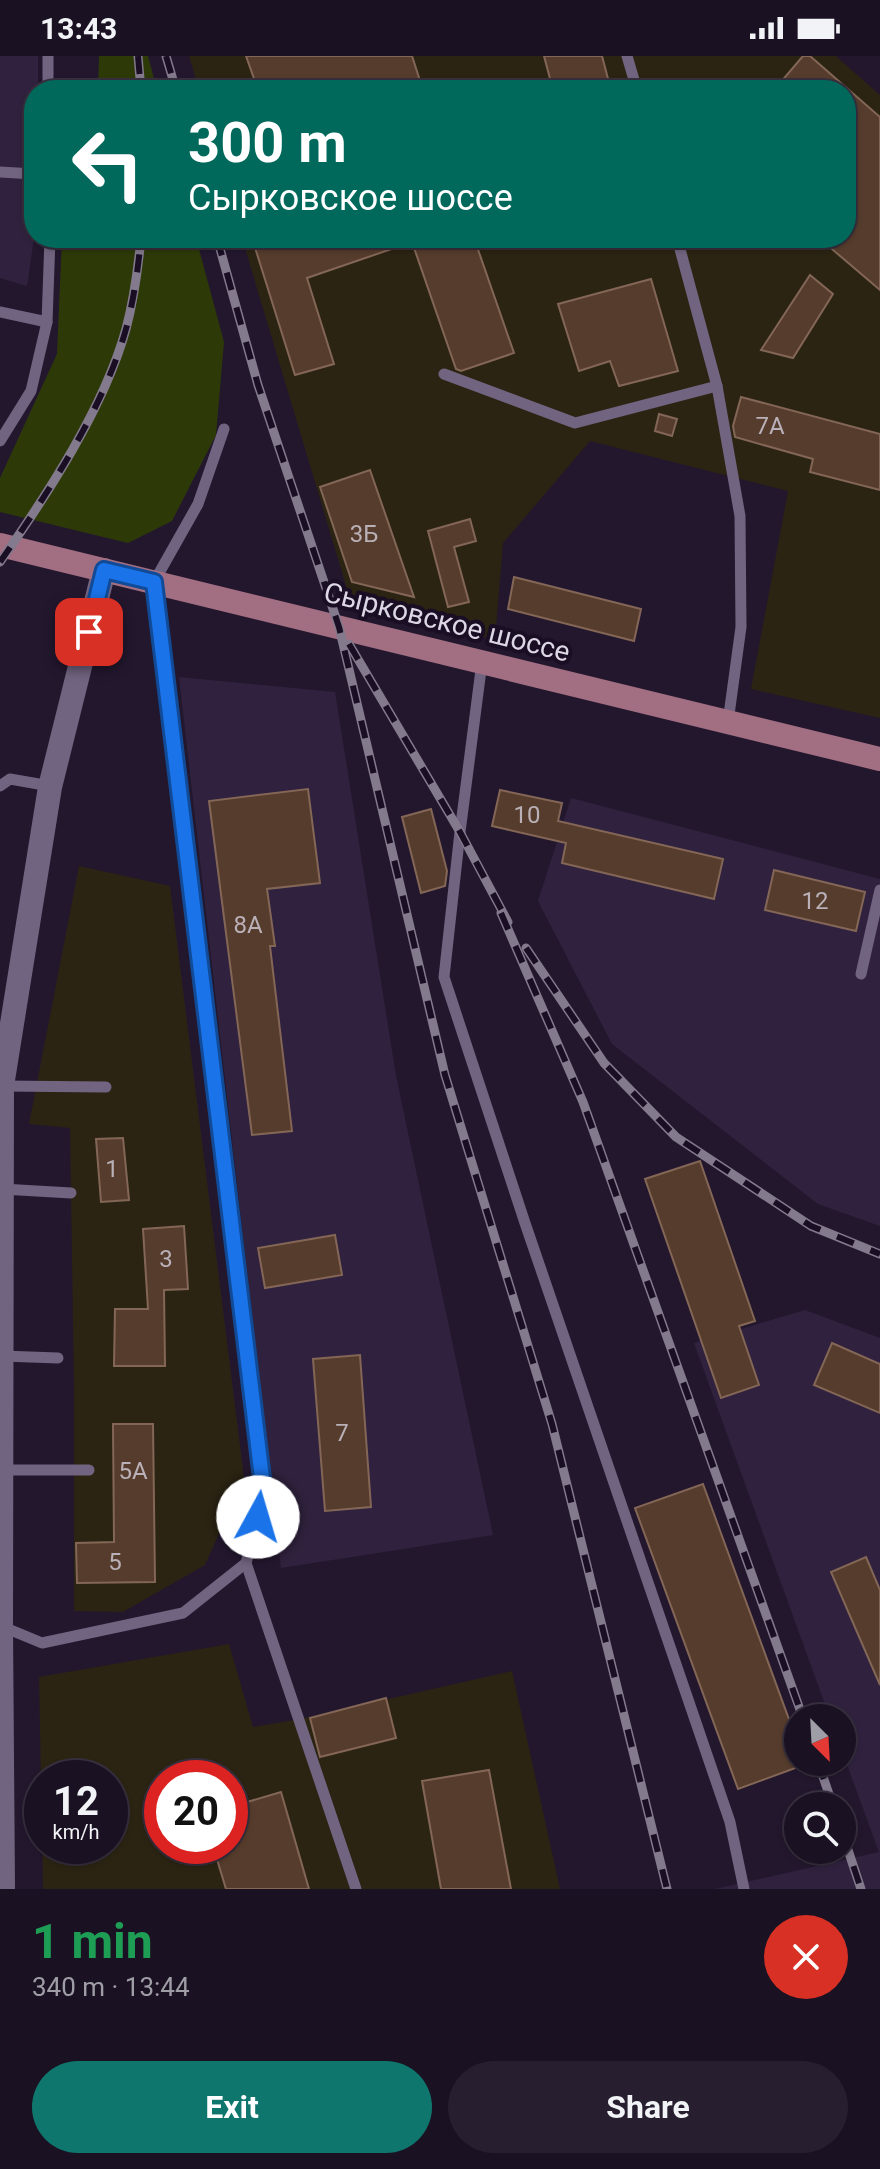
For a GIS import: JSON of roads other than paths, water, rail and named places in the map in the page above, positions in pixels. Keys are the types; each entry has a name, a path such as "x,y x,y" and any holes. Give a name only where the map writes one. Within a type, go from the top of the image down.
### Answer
{"main road":[{"name":"Сырковское шоссе","path":"0,545 880,759"},
{"path":"3,1889 0,1626 2,1086 50,787 104,570"}],"lane":[{"path":"48,56 48,80"},
{"path":"627,56 634,80"},
{"path":"0,172 24,173"},
{"path":"0,441 31,391 47,322 50,248"},
{"path":"680,248 717,386 740,516 741,627 728,722"},
{"path":"0,312 47,322"},
{"path":"444,374 575,423 717,386"},
{"path":"224,429 198,504 154,582 264,1495 246,1563 356,1889"},
{"path":"482,662 444,977 730,1822 744,1889"},
{"path":"0,786 10,779 50,787"},
{"path":"861,974 880,890"},
{"path":"2,1086 106,1087"},
{"path":"2,1189 71,1193"},
{"path":"2,1356 58,1358"},
{"path":"1,1470 89,1470"},
{"path":"0,1626 42,1643 183,1613 246,1563"}],"railway":[{"path":"138,56 140,80"},
{"path":"166,56 173,80"},
{"path":"0,562 55,480 104,389 129,318 140,248"},
{"path":"220,248 258,385 339,627 445,1075 552,1424 667,1889"},
{"path":"349,644 460,832 508,922"},
{"path":"501,913 583,1102 798,1704"},
{"path":"526,948 604,1063 676,1137 811,1226 880,1254"},
{"path":"823,1776 828,1792"},
{"path":"853,1864 861,1889"}]}
